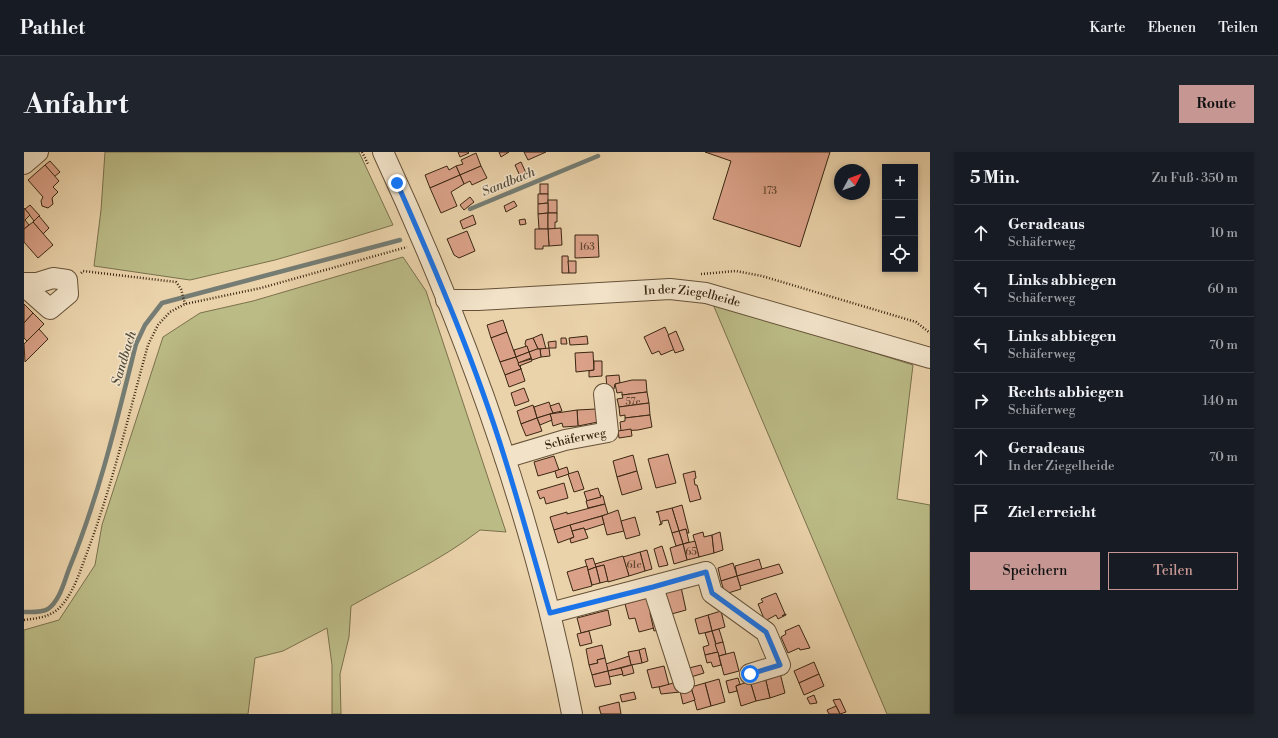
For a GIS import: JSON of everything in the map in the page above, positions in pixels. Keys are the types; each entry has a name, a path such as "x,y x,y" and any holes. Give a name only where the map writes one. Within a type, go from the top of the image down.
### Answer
{"street":[{"path":"24,164 38,152"},
{"path":"383,152 459,328 505,458 550,613 572,714"},
{"path":"24,283 37,283 53,278 67,280 68,294 50,309 24,286"},
{"name":"In der Ziegelheide","path":"446,300 478,300 670,289 706,293 930,358"},
{"name":"Schäferweg","path":"505,458 565,440 608,432 604,394"},
{"path":"550,613 706,572 712,593 766,632 770,641 780,665 750,674"},
{"path":"653,587 684,683"}],"path":[{"path":"24,620 45,618 55,612 62,604 76,580 97,524 148,345 158,325 170,312 185,304 261,288 407,248"},
{"path":"67,280 84,271 176,282 181,289 185,304"}],"green space":[{"path":"105,152 359,152 393,225 275,260 190,280 94,266 101,210"},
{"path":"403,257 426,291 506,532 480,530 433,561 351,606 349,637 340,674 341,714 332,714 332,665 327,628 283,651 255,658 248,714 24,714 24,630 59,620 95,565 102,525 163,337 200,313 253,301"},
{"path":"712,302 913,365 897,499 930,505 930,714 887,714"}],"building":[{"path":"458,152 468,152 469,153 460,157"},
{"path":"499,152 509,152 501,157"},
{"path":"524,152 546,152 528,160"},
{"path":"705,152 830,152 800,247 713,219 731,161"},
{"path":"476,153 481,166 460,175 456,166 463,164 461,160"},
{"path":"50,161 60,172 54,177 45,165"},
{"path":"521,162 526,173 520,176 515,165"},
{"path":"45,165 59,181 53,187 58,192 52,198 53,204 48,208 42,206 41,201 43,197 28,180"},
{"path":"447,166 449,170 456,166 460,175 430,188 425,175"},
{"path":"481,166 487,178 472,185 470,181 464,184 460,175"},
{"path":"460,175 464,184 451,192 457,206 441,213 430,188"},
{"path":"540,184 548,184 548,194 540,194"},
{"path":"538,194 548,194 548,203 538,204"},
{"path":"470,197 474,202 464,210 460,205"},
{"path":"548,200 557,200 557,213 548,213"},
{"path":"514,201 517,206 506,212 504,206"},
{"path":"548,203 548,213 538,214 538,204"},
{"path":"30,205 40,216 34,221 25,209"},
{"path":"24,208 30,215 25,220 29,225 24,229"},
{"path":"548,213 548,229 539,229 538,214"},
{"path":"548,213 557,213 555,229 548,229"},
{"path":"473,215 476,224 463,229 460,221"},
{"path":"39,216 49,228 43,234 33,222"},
{"path":"525,219 526,224 520,225 519,220"},
{"path":"33,222 53,245 38,258 24,242 24,229"},
{"path":"561,228 562,245 549,246 548,229"},
{"path":"535,229 548,229 549,246 543,246 543,249 535,249"},
{"path":"467,231 475,251 459,258 454,255 447,239"},
{"path":"575,235 598,235 599,257 575,258"},
{"path":"562,256 568,256 569,273 562,273"},
{"path":"568,261 576,261 576,273 569,273"},
{"path":"24,304 33,313 24,323"},
{"path":"33,313 44,324 27,341 24,338 24,323"},
{"path":"503,320 507,332 491,338 487,325"},
{"path":"665,327 675,349 661,355 659,351 652,354 644,337"},
{"path":"39,329 48,339 25,362 24,344"},
{"path":"676,331 684,350 675,353 668,335"},
{"path":"507,332 516,357 500,362 491,338"},
{"path":"542,334 546,349 538,349 533,338"},
{"path":"587,336 588,344 570,345 569,338"},
{"path":"533,338 538,349 529,352 525,344 526,340"},
{"path":"561,338 566,338 567,344 561,344"},
{"path":"556,341 556,348 549,348 548,342"},
{"path":"527,346 529,352 516,357 514,350"},
{"path":"549,348 550,356 541,357 540,349"},
{"path":"540,349 541,357 532,360 529,352"},
{"path":"529,352 531,358 518,363 516,357"},
{"path":"593,352 594,370 576,372 575,353"},
{"path":"516,357 521,369 505,375 500,362"},
{"path":"531,359 532,361 519,366 518,363"},
{"path":"594,361 602,361 602,376 589,377 589,371 594,370"},
{"path":"521,369 525,381 509,387 505,375"},
{"path":"619,375 620,383 615,384 614,389 607,389 606,376"},
{"path":"632,380 646,380 647,392 622,395 622,392 617,393 615,384"},
{"path":"524,388 529,401 515,406 511,393"},
{"path":"647,392 649,403 619,407 617,399 623,398 622,395"},
{"path":"549,402 553,413 537,418 534,407"},
{"path":"559,403 562,411 553,413 550,406"},
{"path":"649,403 650,415 625,418 625,415 620,416 619,407"},
{"path":"533,405 537,418 521,424 517,411"},
{"path":"596,409 598,422 578,426 577,410"},
{"path":"577,410 578,426 563,427 562,423 553,426 550,414"},
{"path":"550,414 552,420 540,425 537,418"},
{"path":"650,415 652,427 621,431 620,422 625,421 625,418"},
{"path":"537,418 542,431 526,436 521,424"},
{"path":"631,429 632,436 619,438 618,431"},
{"path":"668,454 676,483 656,488 648,459"},
{"path":"633,455 637,471 617,477 613,461"},
{"path":"554,456 559,470 538,476 534,462"},
{"path":"567,467 569,474 557,478 555,471"},
{"path":"578,471 584,489 574,492 568,474"},
{"path":"637,471 642,489 622,495 617,477"},
{"path":"695,471 695,485 697,485 701,499 690,502 683,474"},
{"path":"564,483 568,498 546,504 544,497 540,499 537,491"},
{"path":"598,488 601,497 587,501 584,492"},
{"path":"600,495 603,496 605,504 588,508 586,501 601,497"},
{"path":"605,504 608,514 554,530 550,517"},
{"path":"682,505 689,533 687,533 686,529 679,531 672,508"},
{"path":"672,508 679,531 672,533 668,520 662,521 662,524 659,525 661,524 658,512 656,512"},
{"path":"618,510 624,531 607,535 602,516"},
{"path":"602,516 604,524 585,530 584,528 572,531 570,525"},
{"path":"635,517 640,535 626,539 621,521"},
{"path":"570,525 574,537 558,543 554,530"},
{"path":"584,528 588,538 571,543 570,539 574,537 572,531"},
{"path":"686,529 689,542 683,544 679,531"},
{"path":"679,531 683,544 676,546 672,533"},
{"path":"703,532 704,537 712,535 714,553 699,557 693,535"},
{"path":"720,532 723,550 714,553 712,535"},
{"path":"695,541 699,557 687,560 683,544"},
{"path":"683,544 687,560 674,564 670,548"},
{"path":"662,546 668,565 659,567 654,549"},
{"path":"647,550 652,569 645,571 640,552"},
{"path":"640,552 645,571 629,576 623,557"},
{"path":"623,556 629,576 608,582 604,565 596,567 595,564"},
{"path":"593,558 596,567 588,570 585,560"},
{"path":"759,559 762,569 737,576 735,566"},
{"path":"733,563 737,576 721,581 718,568"},
{"path":"779,564 783,573 740,586 737,576"},
{"path":"604,565 608,581 600,583 596,567"},
{"path":"587,566 592,586 573,591 567,572"},
{"path":"596,567 600,583 592,585 588,570"},
{"path":"737,576 741,589 725,594 721,581"},
{"path":"681,587 686,610 668,615 662,592"},
{"path":"776,593 785,614 782,616 786,615 778,619 776,615 765,621 758,604 763,602 761,599"},
{"path":"647,598 654,628 639,632 635,618 629,619 625,604"},
{"path":"608,610 611,625 581,633 577,618"},
{"path":"721,611 725,627 712,631 708,615"},
{"path":"651,613 662,629 654,631"},
{"path":"708,615 712,631 699,634 695,619"},
{"path":"799,625 810,648 800,650 799,648 788,653 781,637 786,634 785,631"},
{"path":"719,629 723,642 716,644 712,631"},
{"path":"589,631 592,643 580,646 577,634"},
{"path":"712,631 718,652 705,655 703,647 709,645 705,633"},
{"path":"723,642 726,654 719,656 715,644"},
{"path":"602,645 605,658 597,660 598,663 589,665 586,649"},
{"path":"645,648 648,661 642,663 639,650"},
{"path":"639,650 642,663 631,665 628,652"},
{"path":"718,652 721,665 713,667 711,662 707,663 705,655"},
{"path":"734,652 739,671 724,675 719,656"},
{"path":"629,656 631,665 608,671 606,664"},
{"path":"605,658 608,671 592,675 589,665 598,663 597,660"},
{"path":"814,662 819,674 799,683 794,671"},
{"path":"632,665 634,673 623,676 621,668"},
{"path":"701,665 704,673 691,677 689,668"},
{"path":"664,666 669,685 652,688 647,670"},
{"path":"621,668 623,674 609,677 608,671"},
{"path":"608,671 611,684 595,687 592,675"},
{"path":"780,673 785,693 770,698 765,677"},
{"path":"819,674 824,686 804,695 799,683"},
{"path":"765,677 770,698 756,701 750,681"},
{"path":"738,678 740,684 736,686 737,691 729,693 726,681"},
{"path":"719,679 725,702 711,706 705,683"},
{"path":"750,681 756,701 741,706 736,686"},
{"path":"677,682 680,692 661,694 659,687"},
{"path":"705,683 711,706 697,710 691,687"},
{"path":"691,688 695,700 683,704 680,691"},
{"path":"634,692 636,699 622,702 620,695"},
{"path":"814,695 817,703 810,704 807,698"},
{"path":"840,699 846,712 840,714 833,700"},
{"path":"619,702 621,714 601,714 599,707"},
{"path":"836,706 840,714 829,714 827,710"}],"waterway":[{"name":"Sandbach","path":"470,209 598,156"},
{"name":"Sandbach","path":"24,612 39,612 48,609 56,601 61,590 80,541 98,486 136,344 145,325 162,303 400,240"}],"route":[{"path":"397,183 459,328 474,370 505,458 550,613 706,572 712,593 766,632 770,641 780,665 750,674"}]}
